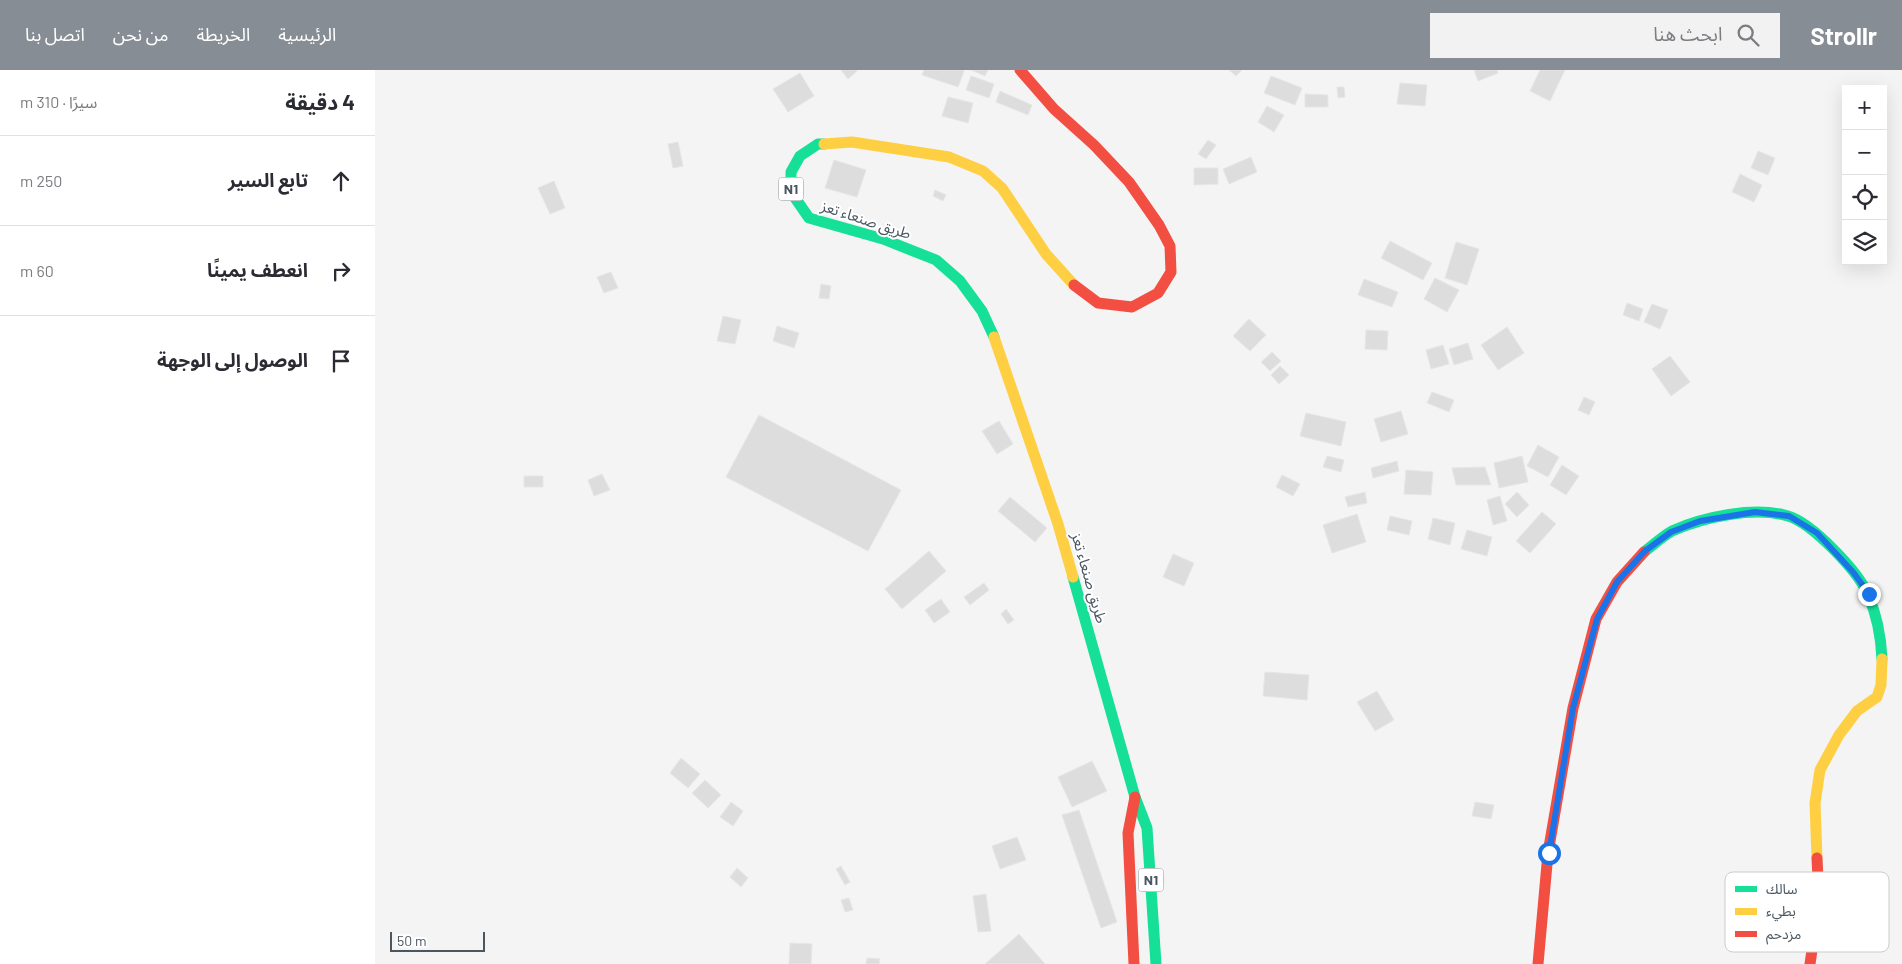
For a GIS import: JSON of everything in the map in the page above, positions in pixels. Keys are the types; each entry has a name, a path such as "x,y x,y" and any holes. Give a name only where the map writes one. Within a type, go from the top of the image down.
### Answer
{"main road":[{"name":"طريق صنعاء تعز","path":"1020,70 1054,109 1129,182 1159,225 1170,246 1171,272 1158,292 1132,307 1099,303 1072,284 1046,254 1002,188 983,171 949,157 852,142 817,144 800,156 791,172 791,192 809,218 883,239 936,260 961,281 982,311 997,342 1058,524 1135,797 1147,828 1156,964"},
{"path":"1539,964 1552,834 1573,708 1597,619 1617,582 1645,551 1671,532 1700,521 1755,512 1789,516 1817,533 1853,572 1869,594 1878,624 1882,657 1881,685 1877,697 1857,711 1839,735 1820,770 1815,803 1818,872"},
{"name":"طريق صنعاء تعز","path":"1134,964 1128,832 1135,797"}],"building":[{"path":"841,70 857,70 857,71 848,79"},
{"path":"924,70 964,71 958,87 922,75"},
{"path":"971,70 988,70 985,76"},
{"path":"1229,70 1242,70 1236,76"},
{"path":"1474,70 1497,70 1498,73 1478,81"},
{"path":"1540,70 1565,70 1550,101 1530,91"},
{"path":"800,73 814,96 788,112 773,89"},
{"path":"971,76 994,84 989,98 966,90"},
{"path":"1271,76 1302,88 1295,105 1264,93"},
{"path":"1400,83 1427,85 1425,106 1397,104"},
{"path":"1337,87 1344,87 1345,97 1338,98"},
{"path":"1000,91 1032,105 1028,115 996,102"},
{"path":"1305,94 1328,95 1328,107 1305,107"},
{"path":"948,97 973,103 968,123 942,116"},
{"path":"1267,106 1284,115 1274,132 1258,122"},
{"path":"1208,140 1216,145 1206,159 1198,154"},
{"path":"678,142 683,166 673,168 668,144"},
{"path":"1758,151 1775,158 1768,175 1751,168"},
{"path":"1251,157 1257,172 1229,184 1223,169"},
{"path":"834,160 866,170 857,197 825,188"},
{"path":"1194,168 1218,168 1218,184 1194,185"},
{"path":"1740,174 1762,185 1754,202 1732,192"},
{"path":"554,181 565,208 550,214 538,188"},
{"path":"935,190 946,195 943,201 933,196"},
{"path":"1390,241 1432,263 1423,280 1381,258"},
{"path":"1456,242 1479,249 1467,285 1445,278"},
{"path":"611,272 618,288 604,293 597,277"},
{"path":"1435,278 1459,290 1447,312 1424,299"},
{"path":"1364,279 1398,292 1392,307 1358,295"},
{"path":"821,284 831,286 829,299 819,298"},
{"path":"1627,303 1643,309 1639,321 1623,315"},
{"path":"1652,304 1668,310 1660,329 1644,322"},
{"path":"723,316 741,320 735,344 717,341"},
{"path":"1249,319 1266,335 1250,351 1233,336"},
{"path":"777,326 799,333 794,348 773,341"},
{"path":"1507,327 1524,353 1498,370 1481,345"},
{"path":"1366,330 1388,331 1387,350 1365,349"},
{"path":"1468,343 1473,359 1454,365 1449,349"},
{"path":"1443,345 1449,364 1431,369 1426,350"},
{"path":"1272,352 1281,361 1270,371 1261,362"},
{"path":"1670,356 1690,382 1671,396 1652,369"},
{"path":"1280,366 1289,375 1279,384 1271,375"},
{"path":"1432,392 1454,400 1449,412 1427,403"},
{"path":"1584,397 1595,402 1589,415 1578,410"},
{"path":"1401,411 1408,434 1381,442 1374,419"},
{"path":"1306,413 1346,422 1341,446 1300,436"},
{"path":"759,415 901,490 868,551 726,477"},
{"path":"999,421 1013,444 997,454 982,431"},
{"path":"1538,445 1559,457 1548,477 1527,466"},
{"path":"1327,456 1344,460 1341,472 1323,467"},
{"path":"1522,456 1528,482 1499,488 1494,463"},
{"path":"1397,461 1399,471 1373,478 1371,468"},
{"path":"1562,465 1579,476 1566,495 1550,485"},
{"path":"1485,467 1491,485 1456,485 1452,468"},
{"path":"1406,470 1433,472 1431,495 1404,494"},
{"path":"602,474 610,490 594,496 588,480"},
{"path":"1282,475 1300,484 1293,496 1276,487"},
{"path":"524,476 543,476 543,487 524,487"},
{"path":"1365,492 1367,503 1348,507 1345,497"},
{"path":"1517,492 1529,505 1517,517 1505,504"},
{"path":"1500,496 1507,521 1493,525 1487,500"},
{"path":"1010,497 1047,528 1035,542 998,511"},
{"path":"1542,512 1556,524 1530,553 1516,541"},
{"path":"1357,514 1366,542 1332,553 1323,525"},
{"path":"1390,516 1412,521 1409,535 1387,530"},
{"path":"1433,518 1455,523 1450,545 1428,539"},
{"path":"1467,530 1492,537 1487,556 1461,549"},
{"path":"929,551 946,571 902,609 885,589"},
{"path":"1173,554 1194,563 1184,586 1163,577"},
{"path":"984,583 989,590 970,605 964,597"},
{"path":"941,599 950,612 934,623 925,610"},
{"path":"1006,609 1014,620 1008,624 1001,614"},
{"path":"1265,672 1309,675 1307,700 1263,696"},
{"path":"1377,691 1394,720 1375,731 1357,702"},
{"path":"681,758 700,774 688,788 670,773"},
{"path":"1092,761 1107,791 1072,807 1058,777"},
{"path":"705,780 721,795 708,808 692,793"},
{"path":"731,802 743,811 733,826 720,817"},
{"path":"1475,802 1494,805 1491,819 1472,816"},
{"path":"1079,810 1117,922 1101,928 1062,815"},
{"path":"1017,837 1026,860 1000,869 992,846"},
{"path":"841,866 850,882 845,885 836,869"},
{"path":"737,868 748,878 741,887 730,877"},
{"path":"986,894 991,931 978,932 973,896"},
{"path":"849,898 853,910 845,912 841,900"},
{"path":"1019,934 1045,964 985,964"},
{"path":"790,943 812,944 811,964 789,964"},
{"path":"867,958 880,959 879,964 866,964"}],"traffic: fast":[{"path":"824,144 818,144 800,156 791,172 791,192 809,218 883,239 936,260 960,281 982,311 994,337"},
{"path":"1644,552 1672,531 1714,517 1760,512 1775,513 1798,520 1834,550 1863,585 1876,618 1880,634 1882,659"},
{"path":"1073,577 1135,797 1147,828 1156,964"}],"traffic: slow":[{"path":"824,144 852,142 949,157 983,171 1002,188 1046,254 1074,285"},
{"path":"994,337 1058,524 1073,577"},
{"path":"1817,858 1815,803 1820,770 1839,735 1857,711 1877,697 1881,685 1882,659"}],"traffic: jam":[{"path":"1020,70 1054,109 1094,145 1129,182 1159,225 1170,246 1171,272 1158,293 1132,307 1098,303 1074,285"},
{"path":"1538,964 1548,853 1573,708 1596,619 1617,582 1644,552"},
{"path":"1134,964 1128,833 1135,797"},
{"path":"1817,858 1818,872"},
{"path":"1810,964 1812,952"}],"route":[{"path":"1549,853 1573,708 1597,619 1617,582 1645,551 1671,532 1700,521 1755,512 1789,516 1817,533 1853,572 1869,594"}]}
